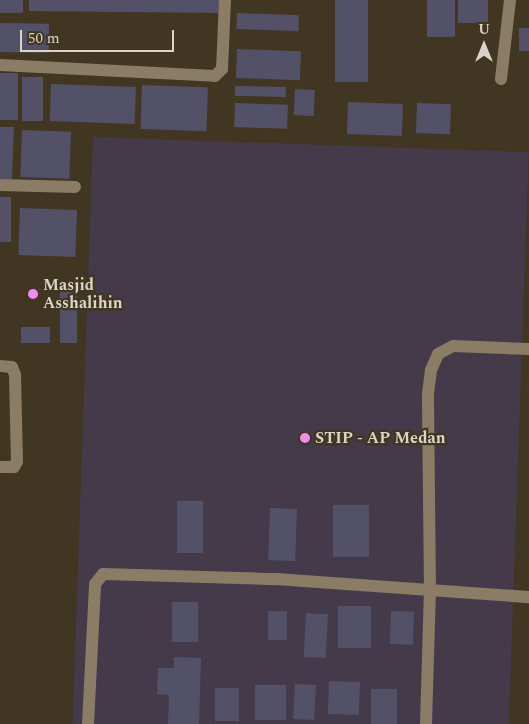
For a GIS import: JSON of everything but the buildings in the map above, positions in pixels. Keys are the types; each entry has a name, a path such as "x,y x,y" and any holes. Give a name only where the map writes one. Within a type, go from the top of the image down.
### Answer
{"street":[{"path":"0,65 214,76 222,69 225,0"},
{"path":"501,79 510,0"},
{"path":"0,185 75,187"},
{"path":"426,724 430,591 428,394 434,359 453,346 529,349"},
{"path":"0,366 12,367 16,375 17,462 14,467 0,467"},
{"path":"88,724 95,584 103,574 276,579 529,597"}],"shaded area":[{"name":"STIP - AP Medan","path":"93,137 529,152 509,724 73,724"}],"place":[{"name":"Masjid Asshalihin","path":"33,294"},
{"name":"STIP - AP Medan","path":"305,438"}]}
